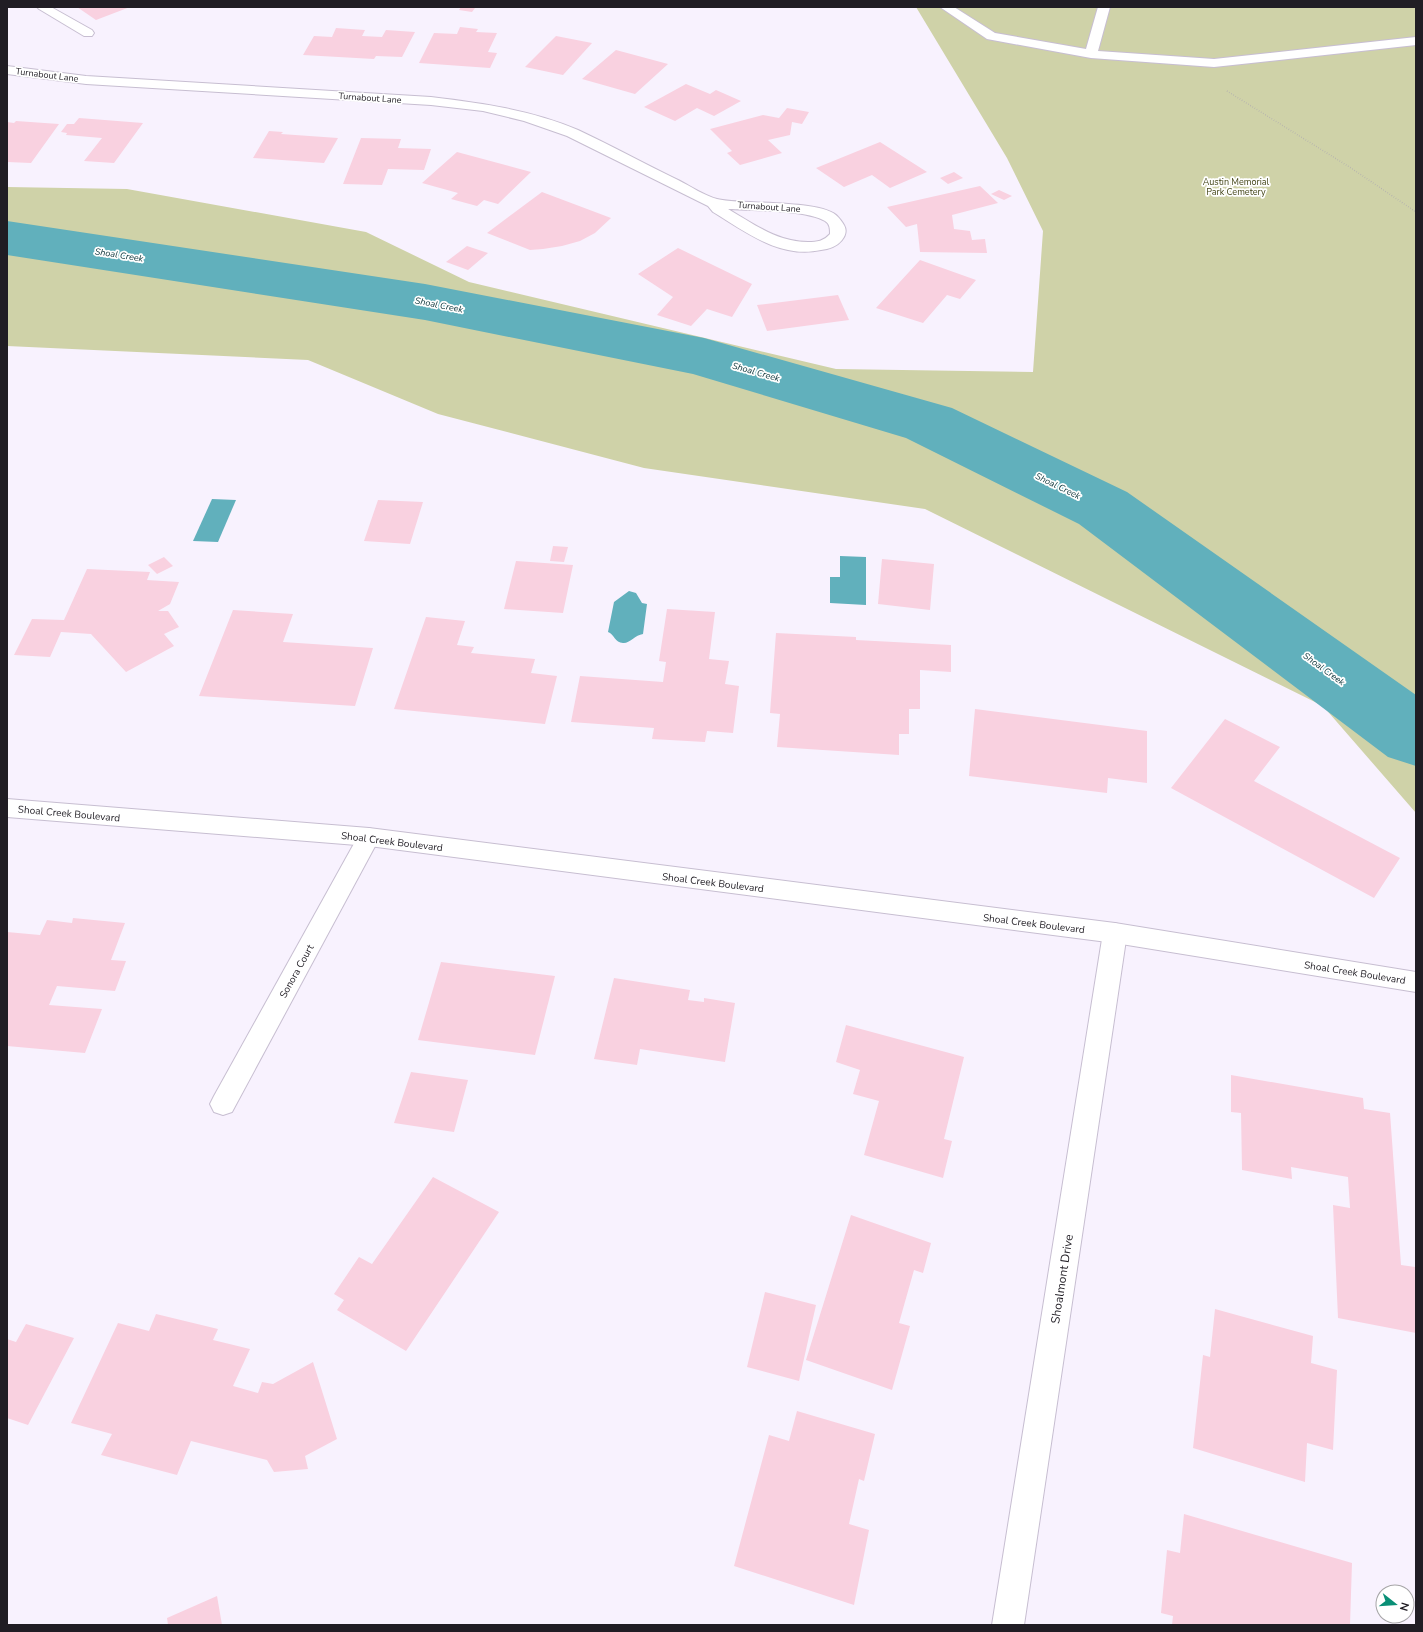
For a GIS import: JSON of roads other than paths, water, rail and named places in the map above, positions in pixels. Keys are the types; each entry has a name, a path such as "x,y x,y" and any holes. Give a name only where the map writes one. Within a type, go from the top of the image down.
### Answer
{"street":[{"name":"Turnabout Lane","path":"7,70 86,80 431,102 483,107 529,118 572,133 713,203 798,209 818,213 831,218 838,227 838,235 832,242 819,246 792,247 770,240 718,209 713,203"},
{"name":"Shoal Creek Boulevard","path":"7,808 369,837 1115,933 1416,982"},
{"name":"Sonora Court","path":"223,1104 369,837"},
{"name":"Shoalmont Drive","path":"1008,1625 1115,933"}],"lane":[{"path":"43,7 88,33"},
{"path":"946,7 991,36 1091,54 1214,63 1416,41"},
{"path":"1091,54 1104,7"}],"water":[{"path":"212,499 236,500 218,542 193,541"},
{"path":"840,556 866,557 866,605 830,603 830,577 840,577"},
{"path":"629,591 636,593 642,603 647,604 643,634 628,642 620,643 608,632 614,602"}],"waterway":[{"name":"Shoal Creek","path":"7,238 425,302 704,357 929,423 1103,508 1416,736"}],"park label":[{"name":"Austin Memorial Park Cemetery","path":"1236,188"}]}
